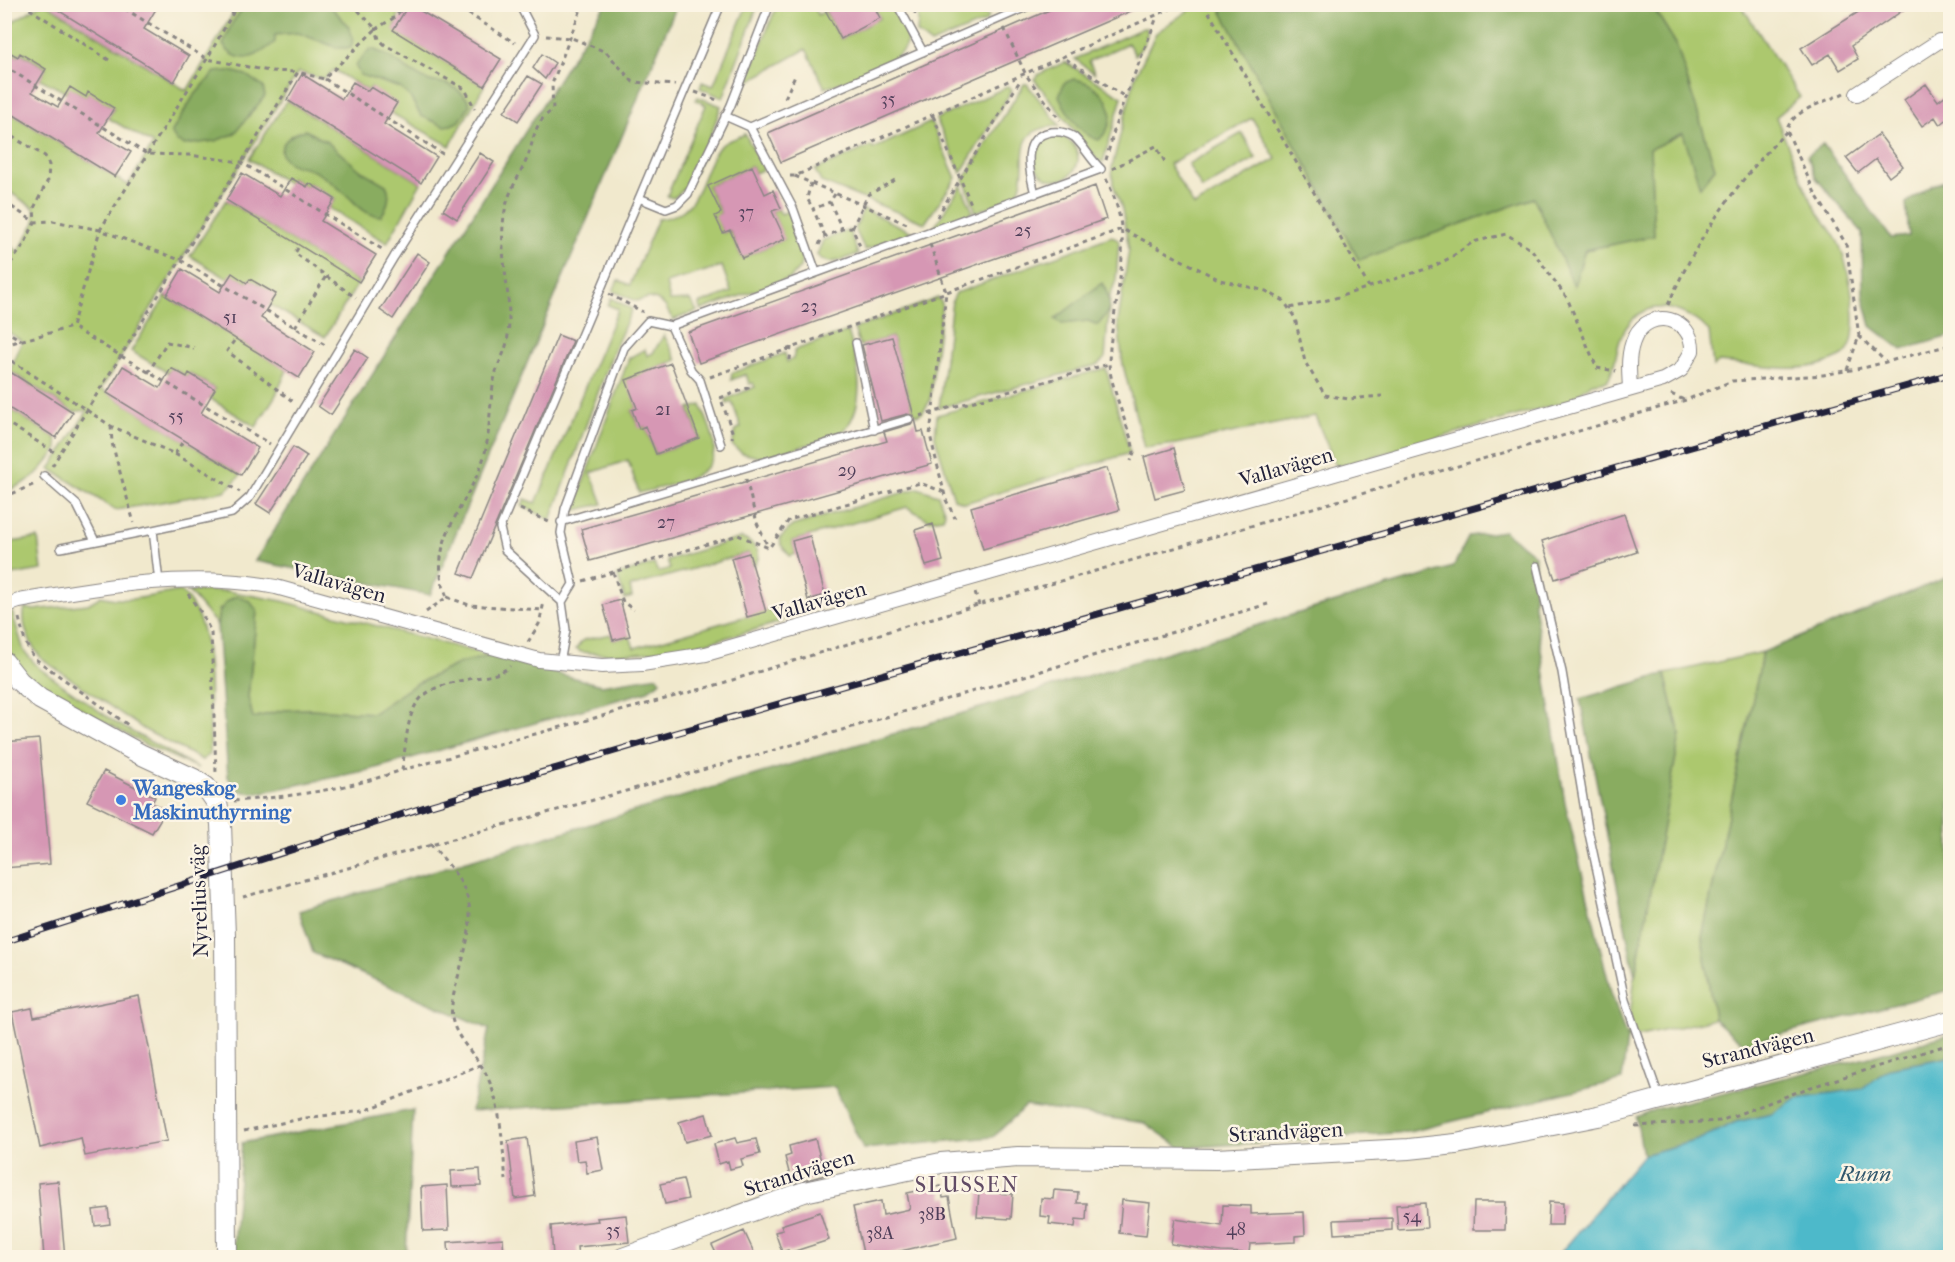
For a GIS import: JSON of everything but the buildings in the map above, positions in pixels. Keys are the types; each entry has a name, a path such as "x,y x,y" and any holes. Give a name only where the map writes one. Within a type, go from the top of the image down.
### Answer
{"street":[{"path":"1857,94 1939,41 1950,41"},
{"path":"1630,388 1630,353 1636,334 1652,320 1663,318"},
{"name":"Vallavägen","path":"10,604 112,584 215,579 265,585 517,654 560,663 602,666 642,664 706,654 998,572 1671,376 1681,370 1690,358 1693,344 1690,335 1678,323 1663,318"},
{"path":"4,662 19,681 40,699 140,754 194,779 227,802"},
{"name":"Nyrelius väg","path":"227,802 221,824 225,936 227,1257"},
{"name":"Strandvägen","path":"623,1257 804,1192 961,1160 1018,1157 1216,1160 1409,1149 1456,1144 1619,1111 1950,1021"}],"lane":[{"path":"4,8 9,4"},
{"path":"61,548 232,513 250,497 277,448 365,304 535,35 519,4"},
{"path":"562,602 505,550 500,528 721,4"},
{"path":"639,198 666,209 682,201 688,194 725,116 770,4"},
{"path":"897,4 922,52"},
{"path":"750,127 1033,4"},
{"path":"725,116 750,127 773,175 793,208 816,272"},
{"path":"560,663 566,630 562,602 573,584 561,533 561,522 624,348 648,321 671,326 976,216 1035,194 1101,169 1073,136 1061,132 1048,133 1031,146 1028,163 1035,194"},
{"path":"671,326 691,370 700,380 721,445"},
{"path":"856,343 874,429"},
{"path":"561,522 909,419"},
{"path":"44,476 77,506 95,541"},
{"path":"153,530 159,582"},
{"path":"1537,566 1562,672 1588,829 1625,999 1659,1099"}],"path":[{"path":"22,4 112,63"},
{"path":"117,4 207,59 269,71 298,72 324,79 455,162"},
{"path":"72,327 100,230 207,59 238,4"},
{"path":"352,4 376,29 379,39 385,45 465,90 475,109 484,116"},
{"path":"324,79 406,4"},
{"path":"453,4 526,49"},
{"path":"543,610 469,605 447,597 440,579 442,549 449,528 470,490 484,454 496,372 507,343 509,308 503,245 506,205 529,153 532,133 542,117 553,110 552,84 572,38 583,4"},
{"path":"973,4 999,19 1024,76 1073,136"},
{"path":"795,176 1065,58 1181,4"},
{"path":"1204,4 1369,287"},
{"path":"1131,460 1134,452 1132,442 1109,364 1124,261 1122,229 1112,190 1101,169 1125,97 1157,17"},
{"path":"535,35 572,38 606,52 615,58 624,74 633,82 671,84 685,88"},
{"path":"1065,58 1125,97"},
{"path":"4,66 147,154 189,154 241,162 394,257"},
{"path":"4,497 31,487 44,476 59,456 298,72"},
{"path":"781,114 782,106 795,76"},
{"path":"927,233 1024,76"},
{"path":"1847,370 1859,336 1846,244 1838,226 1815,193 1787,131 1788,125 1795,117 1850,90 1857,94"},
{"path":"702,94 722,102"},
{"path":"933,116 976,216"},
{"path":"1663,318 1696,250 1725,205 1761,158 1787,131"},
{"path":"4,132 45,156 49,165 48,180 34,208 35,222 24,245 4,272"},
{"path":"1101,169 1114,169 1156,146 1165,162"},
{"path":"773,175 795,176 927,233 946,292 930,435 944,492 955,518"},
{"path":"864,255 852,228 868,195 895,180"},
{"path":"811,183 807,198 825,236"},
{"path":"813,209 830,202 835,194"},
{"path":"4,202 35,222 53,221 100,230 180,260 337,351"},
{"path":"830,202 842,229"},
{"path":"812,260 825,236 842,229 852,228"},
{"path":"700,380 1122,229 1220,280 1277,295 1290,309 1305,362 1325,395 1348,399 1382,396"},
{"path":"1290,309 1332,299 1432,267 1473,242 1506,234 1532,250 1567,298 1597,368 1629,374"},
{"path":"298,248 295,254 365,304"},
{"path":"295,327 326,276"},
{"path":"612,295 636,306"},
{"path":"4,345 72,327 277,448"},
{"path":"4,330 22,341"},
{"path":"1859,336 1887,362"},
{"path":"234,341 227,351 301,408"},
{"path":"148,373 167,342 194,348"},
{"path":"227,802 311,794 367,782 402,770 712,686 923,621 1686,400 1732,381 1823,375 1887,362 1950,345"},
{"path":"790,360 791,347"},
{"path":"4,356 111,426 176,454 250,497"},
{"path":"920,416 1109,364"},
{"path":"720,398 754,386"},
{"path":"4,421 59,456"},
{"path":"111,426 112,443 137,532"},
{"path":"176,454 183,441"},
{"path":"743,468 757,523 769,548"},
{"path":"769,548 789,520 920,483 944,492"},
{"path":"520,509 551,523"},
{"path":"573,584 738,535 769,548"},
{"path":"613,572 623,602 634,610"},
{"path":"178,581 202,614 211,632 218,780 212,775"},
{"path":"402,770 409,726 416,704 423,695 438,686 500,674 509,668 517,654 532,639 543,610 542,585"},
{"path":"411,625 447,597"},
{"path":"10,604 34,658 138,731"},
{"path":"241,897 778,749 1268,604"},
{"path":"430,844 456,873 468,897 469,939 455,992 452,1017 460,1038 480,1065 496,1102 506,1180"},
{"path":"1619,1111 1634,1126 1720,1121 1808,1088 1950,1044"},
{"path":"237,1133 305,1118 364,1111 480,1065"}],"green space":[{"path":"42,4 48,5 187,91 238,5 396,5 401,8 394,30 484,86 450,146 391,113 371,87 368,91 334,70 324,79 298,72 101,389 241,475 225,491 116,510 50,469 88,410 73,412 10,371 22,341 5,330 5,241 18,252 35,222 34,208 5,189 4,109 128,185 153,144 108,118 114,108 88,93 86,97 70,88 67,93 40,79 46,68 21,53 18,57 5,49 5,26"},
{"path":"245,5 329,5 350,30 353,41 351,48 338,48 298,33 275,35 275,42 262,52 249,57 236,56 223,45 232,23"},
{"path":"605,5 677,5 430,595 255,561"},
{"path":"747,5 758,5 723,98 700,88 702,82 713,86"},
{"path":"777,5 813,5 818,15 825,11 841,39 880,18 873,5 891,5 905,29 907,37 905,47 898,55 875,70 825,88 806,49 749,81 749,75"},
{"path":"919,5 968,5 989,16 986,21 931,44 917,33"},
{"path":"1196,5 1218,5 1359,259 1534,198 1574,285 1585,250 1654,236 1650,149 1684,133 1700,187 1715,168 1676,44 1652,5 1741,5 1800,97 1776,117 1810,198 1836,238 1843,255 1853,304 1853,337 1849,349 1841,357 1811,367 1781,368 1719,362 1713,367 1709,331 1688,316 1676,311 1653,308 1642,312 1632,320 1623,333 1613,369 1607,381 1592,383 1571,400 1340,466 1336,466 1315,416 1176,444 1144,448 1123,365 1118,322 1129,249 1122,209 1113,184 1112,167 1135,77 1156,33","holes":["1252,118 1276,159 1194,206 1169,164"]},
{"path":"1218,5 1652,5 1676,44 1715,168 1700,187 1683,133 1650,149 1654,236 1585,250 1574,286 1534,198 1359,260"},
{"path":"1147,28 1147,35 1135,55 1128,43 1089,61 1095,74 1075,59"},
{"path":"370,49 384,54 427,80 450,85 459,91 470,104 460,121 444,126 421,116 410,97 400,88 360,75 355,65"},
{"path":"1065,62 1122,97 1103,162 1097,160 1034,79 1039,74"},
{"path":"230,71 246,75 263,87 265,96 234,134 215,141 185,145 177,142 171,133 193,97 215,72"},
{"path":"1074,79 1094,87 1108,102 1110,121 1107,130 1099,140 1092,138 1081,129 1070,116 1059,96 1064,83"},
{"path":"1024,84 1027,84 1060,126 1043,128 1032,133 1026,141 1021,184 1016,196 976,212 964,179"},
{"path":"1009,86 1012,90 961,173 936,119"},
{"path":"698,97 721,106 696,170 681,192 673,198 667,196 706,105 696,100"},
{"path":"287,100 421,183 387,243 329,208 335,199 309,183 307,187 291,178 288,183 249,159"},
{"path":"931,122 956,178 925,223 821,182 815,170 871,146 873,149"},
{"path":"305,130 326,141 360,170 386,185 389,193 388,201 381,216 364,211 319,174 293,165 285,159 282,154 284,143 293,135"},
{"path":"1242,133 1256,158 1202,189 1188,164"},
{"path":"745,134 764,169 755,173 752,166 708,186 721,213 716,216 723,233 730,230 742,258 784,239 772,211 778,209 781,214 789,211 804,251 800,267 791,278 701,310 699,304 731,292 722,266 666,283 670,301 690,300 697,311 673,320 665,306 657,300 649,298 636,301 613,291 618,280 630,285 658,219 673,216 684,210 698,192 719,147"},
{"path":"1056,136 1071,143 1078,158 1071,173 1056,180 1041,173 1034,158 1041,143"},
{"path":"1823,144 1891,238 1909,236 1906,203 1933,185 1950,179 1950,336 1902,350 1871,326 1863,296 1862,232 1816,178 1807,156"},
{"path":"961,185 973,212 933,229"},
{"path":"226,200 359,282 325,337 269,304 275,294 250,279 247,283 232,274 228,279 190,256"},
{"path":"863,209 914,233 865,250 855,229"},
{"path":"849,230 858,254 831,262 817,255 823,240"},
{"path":"1112,236 1119,241 1116,280 1110,296 1105,358 1097,365 939,408 952,301 956,293"},
{"path":"1102,283 1108,295 1109,305 1098,325 1088,321 1062,324 1055,319"},
{"path":"166,296 287,370 276,395 256,427 209,398 215,389 190,373 187,377 172,368 168,373 131,351"},
{"path":"611,298 632,309 613,352 551,520 522,506 525,499 536,503 618,309 608,305"},
{"path":"938,298 942,303 930,401 922,413 916,415 912,410 892,337 860,346 854,329"},
{"path":"848,331 858,372 858,400 855,413 839,436 762,458 742,453 732,445 736,430 741,427 732,402 727,404 726,399 755,387 753,383 749,384 746,374 731,380 732,373 785,353 787,362 793,359 795,350"},
{"path":"664,335 677,360 627,380 637,408 632,411 639,428 645,426 656,454 699,438 689,409 701,405 713,439 714,450 711,460 705,469 696,475 639,493 628,460 591,473 603,504 576,510 574,507 629,358 645,349 647,356 653,353"},
{"path":"1106,368 1130,453 965,503 954,499 935,437 937,415"},
{"path":"4,405 56,438 58,449 35,475 22,484 5,491"},
{"path":"918,488 938,495 945,513 943,518 929,520 907,507 792,541 796,554 790,556 781,545 780,538 792,526"},
{"path":"1504,531 1535,555 1534,605 1565,803 1611,992 1627,1039 1622,1080 1409,1132 1181,1148 1145,1123 1026,1106 993,1137 863,1149 835,1087 471,1111 489,1029 313,953 299,911 1453,567 1469,536"},
{"path":"38,538 42,570 5,576 5,543"},
{"path":"741,538 757,549 757,562 753,566 748,553 630,587 632,597 625,599 617,575 654,564 658,572 670,569 667,560"},
{"path":"1950,576 1950,990 1743,1044 1714,1019 1702,937 1763,652"},
{"path":"180,591 192,605 200,622 208,662 210,754 202,760 145,730 42,659 30,642 24,621 25,608 34,610 88,604 101,596 131,599"},
{"path":"188,591 227,591 282,601 491,656 460,663 416,684 373,713 310,709 284,710 253,718 248,697 257,611 219,609 217,625"},
{"path":"237,596 250,601 257,611 248,697 253,718 284,710 310,709 373,713 416,684 460,663 491,656 601,685 658,676 661,681 645,692 369,770 258,793 243,792 234,786 228,777 217,625 222,607"},
{"path":"779,607 783,621 708,642 632,653 607,654 581,652 576,649 583,640 611,634 613,640 630,636 634,648"},
{"path":"12,612 24,651 39,668 116,723 198,768 146,745 37,684 23,671 7,650 4,615"},
{"path":"1763,652 1702,937 1714,1019 1627,1039 1635,976 1680,735 1665,674"},
{"path":"1665,674 1680,735 1635,976 1580,699"},
{"path":"1950,1034 1950,1057 1890,1068 1862,1089 1796,1098 1772,1114 1736,1122 1698,1140 1643,1155 1636,1117 1656,1109 1866,1058"},
{"path":"413,1110 406,1257 232,1258 242,1143"}],"water":[{"name":"Runn","path":"1950,1057 1950,1257 1557,1257 1643,1155 1698,1140 1736,1122 1772,1114 1796,1098 1861,1089 1890,1068"}],"railway":[{"path":"4,942 428,806 676,733 1950,374"}],"place":[{"name":"Wangeskog Maskinuthyrning","path":"121,800"}],"district":[{"name":"SLUSSEN","path":"967,1185"}]}
